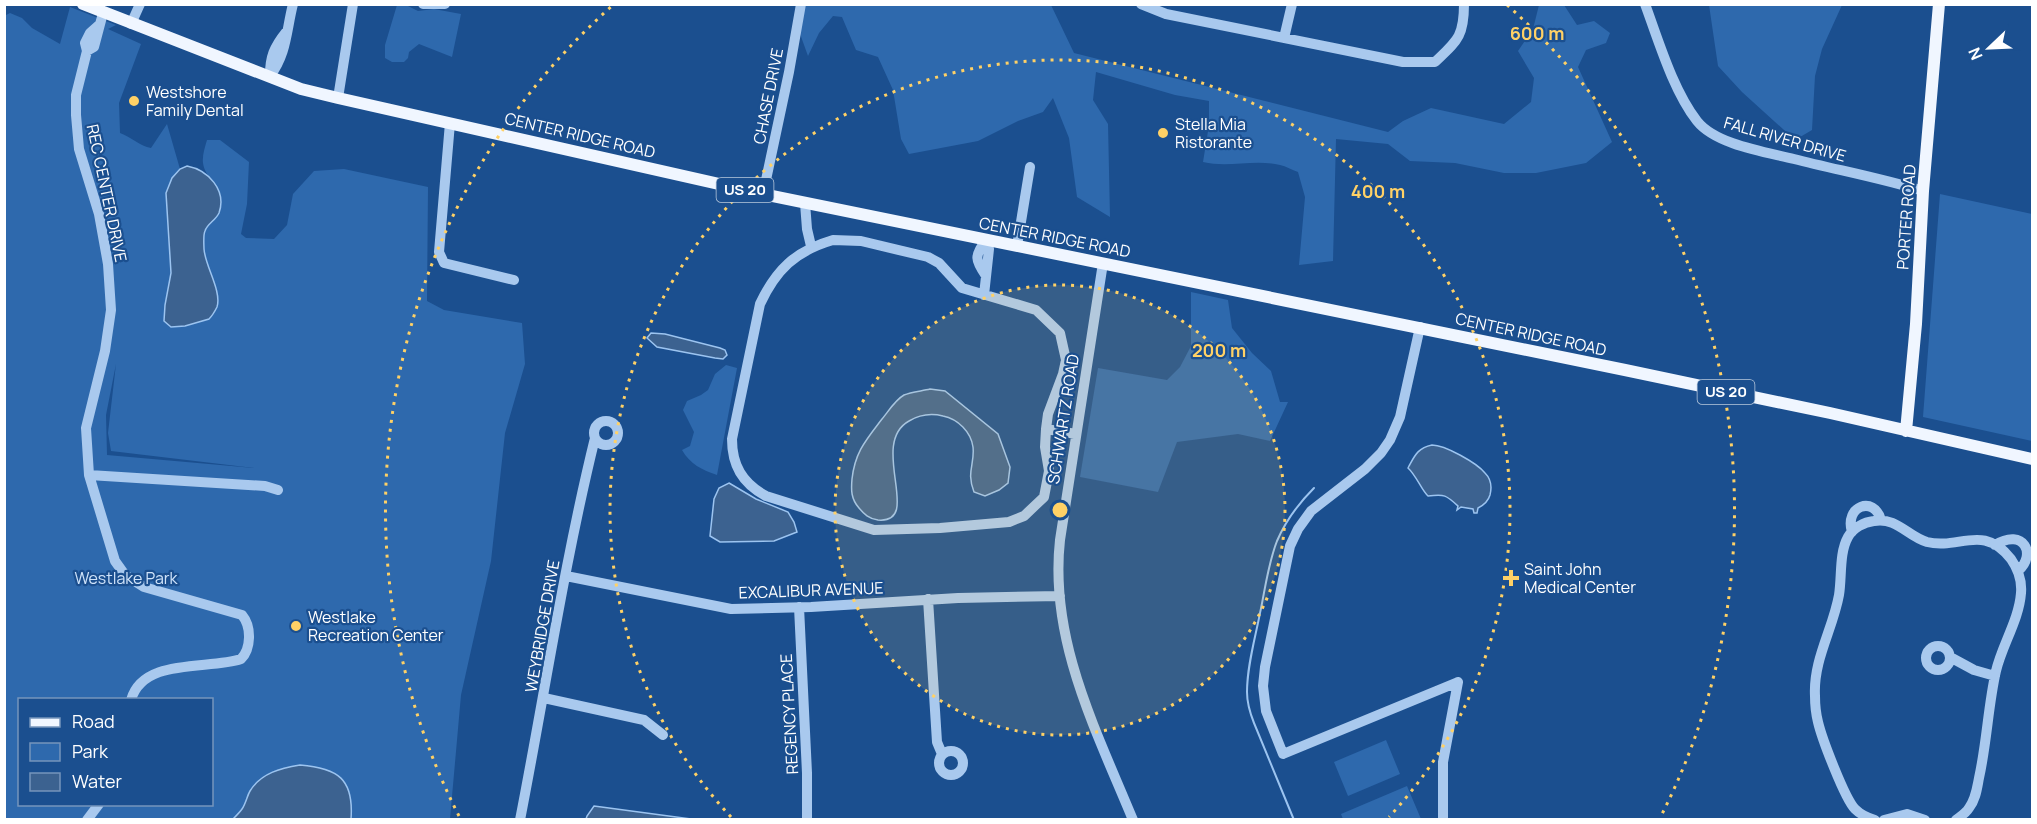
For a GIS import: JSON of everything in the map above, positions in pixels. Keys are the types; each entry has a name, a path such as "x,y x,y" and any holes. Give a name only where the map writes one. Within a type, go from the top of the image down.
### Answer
{"main road":[{"name":"CENTER RIDGE ROAD","path":"83,4 101,19 131,24 301,89 338,98 763,194 1420,327 2032,459"},
{"name":"PORTER ROAD","path":"1906,430 1939,4"}],"street":[{"path":"131,24 140,4"},
{"path":"270,76 270,61 274,46 286,32 293,4"},
{"path":"338,98 353,4"},
{"path":"423,4 445,4"},
{"name":"CHASE DRIVE","path":"763,194 801,4"},
{"path":"1141,4 1166,14 1403,62 1435,62 1455,42 1464,24 1464,4"},
{"path":"1284,38 1292,4"},
{"name":"FALL RIVER DRIVE","path":"1645,4 1679,91 1698,122 1708,132 1721,139 1755,149 1923,191"},
{"name":"REC CENTER DRIVE","path":"101,19 94,47 87,51 76,95 79,149 99,214 108,264 111,310 105,351 86,428 89,475 114,561 125,575 144,587 243,615 249,627 248,646 246,654 241,659 163,670 141,683 132,698"},
{"path":"450,123 438,252 444,263 514,280"},
{"path":"1017,246 1030,167"},
{"path":"805,202 811,246"},
{"path":"832,240 861,241 928,257 939,263 962,288 1036,310 1060,333 1066,360 1048,414 1045,447 1049,471 1044,497 1024,516 1009,522 940,528 874,530 766,496 751,488 732,454 732,439 760,304 781,268 811,246 832,240"},
{"path":"984,295 989,249 986,240"},
{"name":"SCHWARTZ ROAD","path":"1102,263 1059,557 1060,596 1064,628 1074,672 1133,819"},
{"path":"1420,327 1402,410 1390,440 1370,464 1311,511 1292,541 1265,667 1263,694 1268,717 1283,754 1458,682 1443,762 1443,819"},
{"path":"1046,429 1076,434"},
{"name":"WEYBRIDGE DRIVE","path":"520,819 579,501 595,438"},
{"path":"89,475 265,486 278,490"},
{"path":"1851,532 1850,518 1860,507 1874,508 1881,520"},
{"path":"1875,819 1861,817 1847,797 1820,729 1815,696 1819,660 1831,628 1839,596 1844,546 1851,532 1864,523 1881,520 1896,523 1927,542 1943,543 1971,539 1995,545 2007,555 2018,572 2021,588 2020,600 1995,676 1987,739 1975,795 1971,806 1959,819"},
{"path":"1995,545 2010,538 2023,542 2029,550 2029,559 2018,572"},
{"name":"EXCALIBUR AVENUE","path":"566,576 731,609 928,599 1060,596"},
{"path":"928,599 937,742 942,754"},
{"name":"REGENCY PLACE","path":"799,607 807,819"},
{"path":"1950,657 1974,670 1995,676"},
{"path":"544,698 644,720 663,735"},
{"path":"87,819 97,806"},
{"path":"1884,819 1907,814 1925,819"}],"green space":[{"path":"397,5 406,5 418,11 434,9 461,14 452,57 419,44 409,52 404,62 392,62 385,58 385,45"},
{"path":"805,5 1051,5 1074,53 1388,132 1403,121 1431,108 1504,124 1531,102 1534,78 1518,51 1533,29 1539,5 1564,5 1577,25 1594,21 1610,33 1606,43 1586,50 1578,67 1612,142 1586,163 1536,173 1504,173 1455,163 1410,161 1388,144 1336,139 1333,261 1299,265 1305,197 1298,172 1270,163 1212,164 1203,162 1209,125 1209,101 1175,95 1096,72 1093,100 1108,124 1110,217 1077,197 1069,138 1053,98 1043,112 1018,121 978,141 909,154 901,139 893,90 878,57 856,50 842,17 833,16 819,33 808,56 799,31"},
{"path":"1709,5 1842,5 1822,49 1815,76 1812,130 1795,140 1742,92 1718,66"},
{"name":"Westlake Park","path":"70,7 116,25 108,29 141,44 119,103 120,133 151,148 167,124 180,169 172,178 166,193 171,273 165,305 213,279 203,241 206,229 219,210 220,201 217,190 204,168 203,157 207,140 220,140 249,162 247,204 241,234 246,238 274,239 287,225 293,194 314,171 344,169 428,187 427,301 444,310 522,323 525,364 505,433 491,561 461,695 450,819 5,819 4,16 10,13 22,18 32,28 60,44","holes":["116,364 108,433 111,451 254,468 107,455 106,415"]},
{"path":"1940,194 2032,214 2032,441 1923,417"},
{"path":"1191,292 1228,300 1232,328 1252,353 1271,371 1280,402 1288,402 1270,441 1238,434 1177,442 1158,492 1080,477 1098,368 1167,380 1180,367 1191,346"},
{"path":"726,365 737,368 717,475 697,466 682,450 690,446 694,432 683,410 687,401 708,390 715,374"},
{"path":"1386,740 1400,774 1348,796 1334,762"},
{"path":"1407,786 1421,819 1343,819 1341,814"}],"water":[{"path":"187,166 202,172 214,182 220,197 219,213 204,233 205,256 218,301 209,319 185,326 171,327 164,321 171,273 166,193 172,178 180,169"},
{"path":"651,333 665,334 720,348 725,350 727,355 723,359 657,347 647,338"},
{"path":"930,389 945,391 998,434 1010,467 1008,483 985,496 974,492 971,479 973,447 967,431 959,423 943,416 921,416 909,421 898,432 893,447 896,509 891,518 872,519 859,508 852,494 853,470 862,447 898,400 904,395"},
{"path":"1432,445 1460,455 1487,475 1491,489 1490,495 1486,503 1478,508 1477,513 1474,513 1473,509 1461,507 1457,510 1458,506 1445,496 1428,496 1408,468 1418,452"},
{"path":"729,483 756,499 788,512 797,532 774,541 720,542 710,536 714,499 719,488"},
{"path":"300,765 324,769 341,778 350,794 351,819 233,819 242,809 250,791 260,780 279,770"},
{"path":"594,806 691,819 586,819"}],"waterway":[{"path":"1294,820 1251,715 1247,682 1274,550 1288,519 1314,488"}],"place":[{"name":"Westshore Family Dental","path":"134,101"},
{"name":"Stella Mia Ristorante","path":"1163,133"},
{"name":"Saint John Medical Center","path":"1511,578"},
{"name":"Westlake Recreation Center","path":"296,626"}]}
